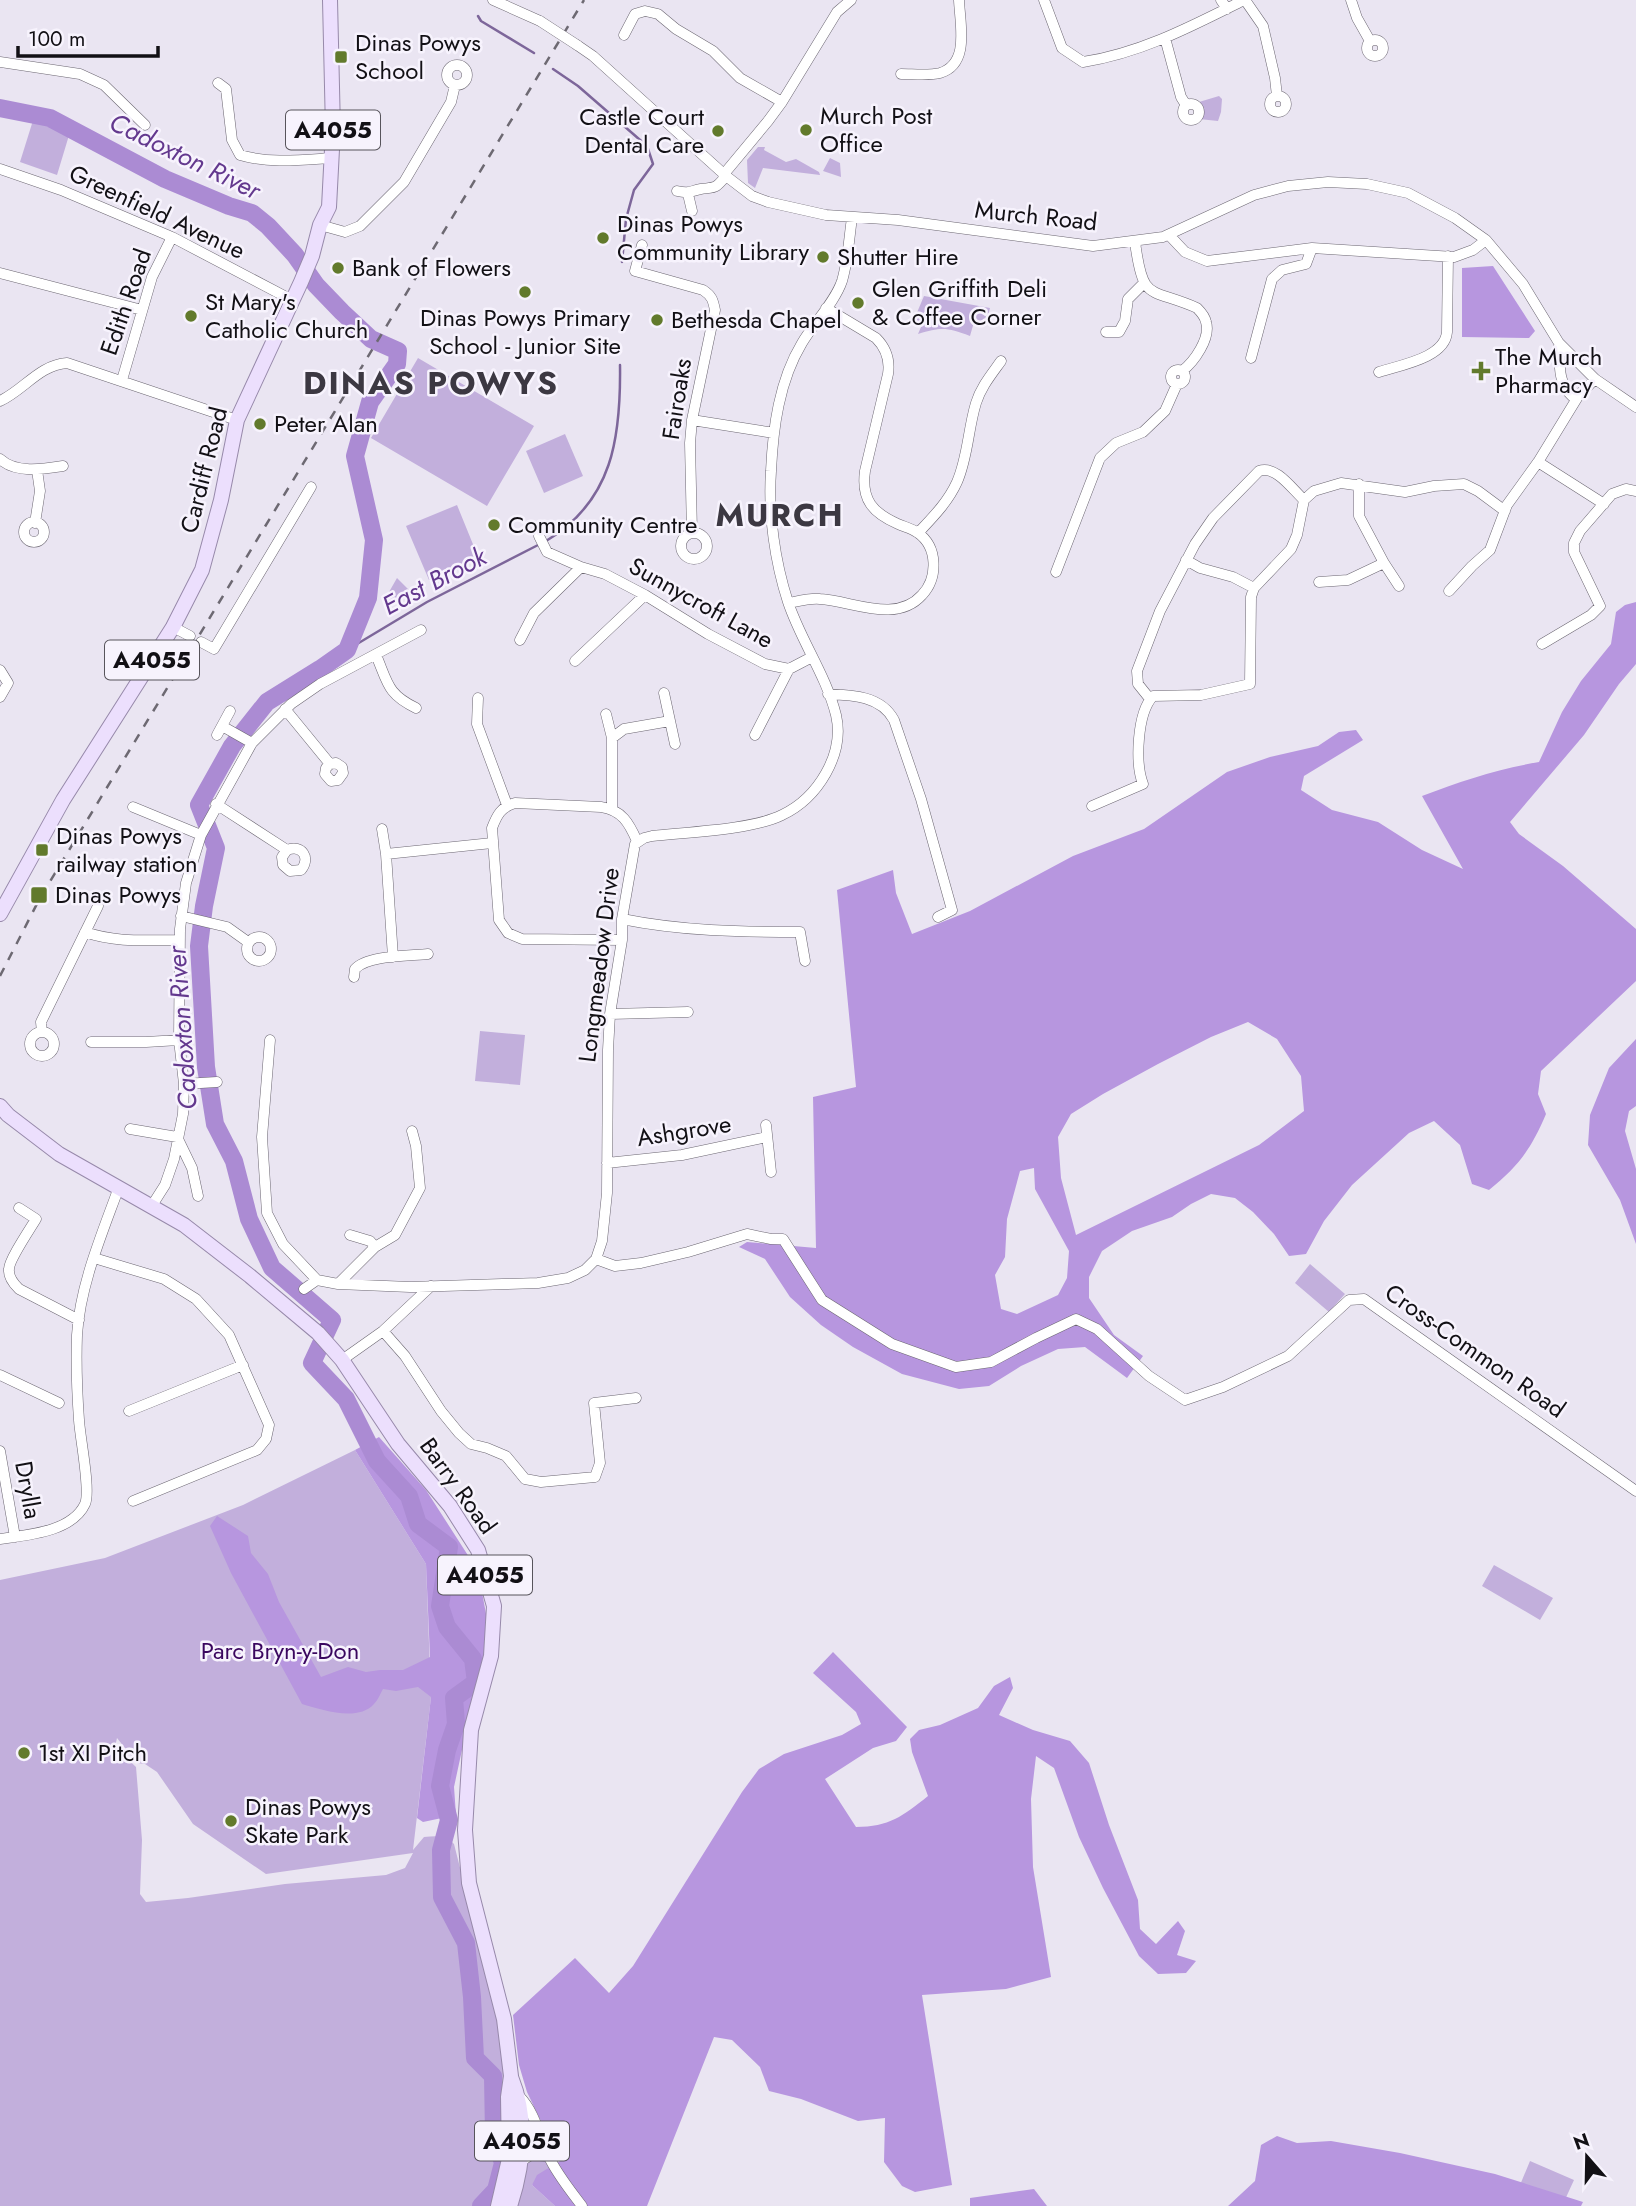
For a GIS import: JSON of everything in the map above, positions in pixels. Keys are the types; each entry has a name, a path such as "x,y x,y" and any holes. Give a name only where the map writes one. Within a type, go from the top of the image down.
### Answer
{"main road":[{"name":"Cardiff Road","path":"0,914 63,800 173,627 202,570 237,420 301,282 312,256 320,225 330,207 333,130 330,0"},
{"name":"Barry Road","path":"0,1106 59,1154 184,1225 324,1338 342,1360 398,1444 450,1506 478,1550 494,1606 491,1656 471,1730 465,1830 469,1883 504,2019 510,2076 508,2097 521,2161 510,2206"},
{"name":"Barry Road","path":"498,2206 515,2132 519,2096 510,2076"}],"street":[{"name":"Murch Road","path":"493,0 540,21 593,55 725,175 752,196 768,202 852,218 898,220 1093,246 1157,239 1254,195 1288,186 1328,182 1367,184 1408,193 1455,218 1486,240"},
{"path":"677,191 688,194 718,187 782,102 837,12 851,0"},
{"path":"901,74 939,74 954,66 961,53 959,0"},
{"path":"1044,0 1062,48 1083,62 1108,58 1166,38 1224,4 1245,0 1263,26 1277,96"},
{"path":"1351,0 1357,18 1370,41"},
{"path":"624,35 635,14 645,11 658,14 676,29 713,51 740,78 782,102"},
{"path":"1166,38 1181,97 1186,105"},
{"path":"0,62 80,74 104,85 145,125"},
{"path":"218,83 226,89 232,139 240,155 257,160 279,161 332,158"},
{"path":"320,225 345,232 360,226 404,182 451,102 455,85"},
{"name":"Greenfield Avenue","path":"0,169 61,190 172,237 292,300"},
{"path":"688,194 692,211"},
{"name":"Longmeadow Drive","path":"596,1259 602,1241 607,1193 610,1014 622,940 622,919 637,841 652,836 765,821 782,816 803,802 821,782 832,760 837,731 836,717 797,628 782,581 772,518 770,473 780,397 791,364 803,341 842,282 852,218"},
{"path":"1169,234 1185,252 1207,261 1312,248 1462,255 1486,240 1523,284 1559,343 1595,379 1636,407"},
{"name":"Edith Road","path":"122,380 152,277 172,237"},
{"path":"1056,572 1100,458 1116,443 1143,432 1165,411 1177,384 1184,381 1182,371 1191,364 1207,330 1207,323 1197,308 1155,294 1143,283 1135,242"},
{"name":"Fairoaks","path":"642,245 635,271 709,294 715,310 692,420 692,533"},
{"path":"1251,358 1272,279 1282,270 1306,264 1312,248"},
{"path":"1379,372 1431,354 1445,343 1448,256"},
{"path":"0,273 142,310"},
{"path":"1107,332 1119,332 1125,321 1128,299 1143,283"},
{"path":"789,603 818,598 881,610 905,607 914,603 928,589 934,565 928,544 918,533 880,515 869,501 863,483 888,374 887,356 876,338 826,308"},
{"path":"1559,343 1564,389 1572,396 1579,395"},
{"path":"918,533 951,495 962,467 977,401 1001,361"},
{"path":"0,401 40,372 55,364 67,363 237,420"},
{"path":"1449,591 1490,550 1505,511 1579,395 1595,379"},
{"path":"692,420 774,433"},
{"path":"0,459 5,464 25,469 63,466"},
{"path":"1538,462 1604,504"},
{"path":"1150,699 1138,684 1137,671 1160,611 1186,560 1213,517 1262,469 1270,469 1304,500"},
{"path":"35,523 40,491 37,470"},
{"path":"1092,806 1143,784 1138,754 1143,720 1150,699 1158,694 1178,697 1200,695 1250,684 1250,608 1254,588 1291,549 1307,495 1325,486 1341,483 1405,492 1464,484 1505,511"},
{"path":"1359,484 1359,516 1399,586"},
{"path":"201,642 214,649 311,487"},
{"path":"1542,644 1591,615 1600,606 1574,552 1574,543 1580,531 1612,494 1626,489 1636,491"},
{"name":"Sunnycroft Lane","path":"539,536 547,552 605,574 765,664 789,669 812,657"},
{"path":"1186,560 1200,568 1233,577 1254,588"},
{"path":"1319,582 1348,580 1384,563"},
{"path":"520,640 534,613 581,567"},
{"path":"575,661 645,595"},
{"path":"173,627 190,636"},
{"path":"151,1207 164,1185 174,1159 183,1114 184,1084 178,1040 179,940 186,883 201,835 248,740 306,692 421,630"},
{"path":"376,655 393,694 416,708"},
{"path":"755,735 789,669"},
{"path":"0,670 8,683 0,697"},
{"path":"663,694 675,744"},
{"path":"828,694 874,701 888,710 894,720 921,799 952,910 938,917"},
{"path":"478,698 477,724 507,806"},
{"path":"285,709 330,764"},
{"path":"230,711 220,731 235,732 248,740"},
{"path":"606,714 612,738 612,808"},
{"path":"612,738 624,729 670,721"},
{"path":"622,940 522,939 508,933 499,920 492,828 496,817 507,806 523,803 612,808 627,821 637,841"},
{"path":"216,804 287,850"},
{"path":"133,807 201,835"},
{"path":"382,829 393,957"},
{"path":"386,854 492,843"},
{"path":"42,1032 41,1022 98,906"},
{"path":"181,916 227,927 248,942"},
{"path":"622,919 660,926 731,932 800,932 805,961"},
{"path":"85,932 104,939 126,941 179,940"},
{"path":"354,977 355,969 361,964 393,957 428,954"},
{"path":"610,1014 688,1012"},
{"path":"91,1042 178,1040"},
{"path":"270,1040 262,1137 267,1213 282,1244 317,1280 338,1284 432,1286 555,1281 578,1274 596,1259"},
{"path":"184,1084 217,1082"},
{"name":"Ashgrove","path":"766,1125 771,1172"},
{"path":"130,1129 177,1137"},
{"path":"338,1284 375,1247 394,1235 420,1188 412,1131"},
{"path":"177,1137 192,1168 198,1196"},
{"name":"Ashgrove","path":"607,1163 695,1153 767,1137"},
{"path":"0,1539 66,1524 76,1518 86,1502 88,1491 81,1448 77,1381 79,1320 94,1258 119,1187"},
{"path":"19,1208 36,1219 10,1265 9,1275 13,1283 19,1289 79,1320"},
{"name":"Cross-Common Road","path":"596,1259 615,1266 641,1263 747,1234 771,1240 783,1239 822,1300 892,1344 956,1367 991,1363 1076,1319 1097,1329 1149,1376 1185,1400 1223,1387 1288,1356 1349,1300 1364,1299 1636,1491"},
{"path":"350,1236 370,1241 375,1247"},
{"path":"94,1258 153,1275 189,1294 227,1331 269,1424 264,1443 249,1454 133,1501"},
{"path":"304,1289 317,1280"},
{"path":"342,1360 383,1331 432,1286"},
{"path":"383,1331 405,1356 441,1411 459,1433 471,1444 506,1456 526,1479 541,1482 595,1477 600,1463 594,1403 636,1398"},
{"path":"129,1411 243,1365"},
{"path":"0,1375 58,1404"},
{"name":"Drylla","path":"0,1451 15,1537"},
{"path":"519,2096 525,2102 548,2156 582,2206"},
{"path":"515,2132 531,2125 537,2127"},
{"path":"521,2161 531,2155 548,2156"}],"green space":[{"path":"1219,96 1222,99 1218,121 1199,119 1203,116 1203,109 1199,102"},
{"path":"35,114 70,132 57,175 20,162"},
{"path":"758,147 765,147 764,150 786,162 796,159 820,175 763,168 755,188 748,183 747,160"},
{"path":"830,158 840,163 841,177 823,171"},
{"path":"1493,266 1535,331 1529,338 1462,337 1462,268"},
{"path":"924,296 990,308 986,323 974,322 970,336 944,329 918,334 921,327 913,322"},
{"path":"418,358 534,426 487,506 371,438"},
{"path":"565,434 583,476 544,493 526,451"},
{"path":"457,505 479,559 429,580 406,526"},
{"path":"397,578 411,592 389,604 385,599"},
{"path":"1636,602 1636,664 1584,735 1510,822 1519,834 1563,866 1636,929 1636,981 1541,1071 1538,1094 1546,1114 1523,1156 1489,1190 1472,1184 1460,1145 1434,1121 1409,1133 1352,1185 1324,1221 1306,1254 1289,1256 1274,1234 1253,1212 1235,1198 1211,1194 1172,1217 1132,1231 1102,1251 1089,1277 1089,1298 1114,1335 1143,1356 1127,1378 1085,1347 1058,1349 1021,1366 989,1386 959,1389 902,1374 853,1347 821,1325 790,1297 765,1259 739,1247 747,1242 816,1248 813,1097 856,1087 837,890 893,870 896,893 912,934 970,911 1073,856 1144,829 1227,772 1270,757 1318,746 1339,732 1356,730 1363,740 1304,776 1301,790 1332,810 1378,822 1422,850 1463,869 1422,796 1480,776 1539,762 1562,712 1581,681 1611,644 1616,612 1625,605","holes":["1248,1022 1277,1039 1301,1076 1304,1111 1259,1145 1076,1235 1061,1178 1058,1137 1071,1114 1158,1064","1034,1168 1035,1189 1069,1251 1067,1278 1058,1295 1017,1314 1001,1309 995,1275 1005,1257 1007,1219 1020,1171"]},
{"path":"480,1031 525,1035 520,1085 475,1081"},
{"path":"1636,1039 1636,1106 1629,1111 1625,1131 1636,1169 1636,1244 1620,1200 1588,1145 1590,1115 1609,1068"},
{"path":"1310,1264 1345,1294 1329,1312 1295,1283"},
{"name":"Parc Bryn-y-Don","path":"379,1437 426,1490 478,1571 490,1635 454,1787 456,1815 423,1822 417,1818 431,1697 418,1687 396,1691 383,1689 367,1709 349,1713 302,1704 231,1573 210,1526 217,1516 248,1536 251,1553 268,1574 279,1602 321,1677 348,1667 366,1672 403,1670 430,1657 426,1564 355,1450"},
{"name":"Parc Bryn-y-Don","path":"355,1450 426,1564 431,1697 413,1850 424,1837 444,1837 454,1844 499,2022 506,2137 493,2206 0,2206 0,1580 105,1558 243,1505","holes":["117,1738 137,1763 145,1764 157,1772 193,1824 266,1874 413,1853 405,1868 386,1875 285,1884 146,1902 140,1894 142,1840 136,1767 115,1747"]},
{"path":"1494,1565 1553,1598 1540,1620 1482,1586"},
{"path":"833,1652 907,1727 896,1741 873,1748 825,1779 856,1827 878,1825 895,1819 928,1796 910,1739 919,1730 940,1725 978,1708 994,1686 1010,1677 1013,1688 999,1715 1033,1730 1070,1741 1089,1763 1138,1900 1140,1929 1156,1944 1178,1921 1185,1931 1177,1955 1196,1961 1186,1973 1158,1974 1139,1956 1079,1837 1054,1768 1036,1756 1031,1799 1033,1867 1051,1977 1006,1989 922,1995 952,2185 915,2192 902,2186 884,2162 885,2118 858,2121 801,2099 769,2091 760,2067 732,2040 714,2037 647,2206 555,2206 532,2185 537,2175 560,2161 527,2092 519,2065 513,2015 575,1958 609,1993 633,1966 759,1769 784,1754 842,1735 861,1724 856,1712 813,1673"},
{"path":"1277,2136 1297,2143 1331,2141 1400,2153 1495,2174 1583,2202 1581,2206 1228,2206 1255,2181 1261,2145"},
{"path":"533,2159 543,2159 551,2166 532,2185 555,2206 515,2206 526,2165"},
{"path":"1530,2161 1574,2180 1563,2204 1520,2185"},
{"path":"1034,2189 1047,2206 970,2206 970,2198"}],"waterway":[{"name":"East Brook","path":"478,16 481,21 534,53"},
{"name":"East Brook","path":"553,69 578,86 647,146 653,164 634,190 626,219 622,262"},
{"name":"Cadoxton River","path":"0,108 50,118 165,179 252,213 295,255 316,285 342,312 371,339 398,351 397,364 370,402 355,456 374,540 368,598 347,650 267,702 232,746 199,805 216,848 199,946 206,1067 215,1124 234,1161 249,1219 272,1268 332,1320 312,1363 346,1399 377,1461 409,1496 418,1524 449,1547 440,1606 447,1627 473,1659 476,1682 454,1698 456,1724 447,1750 440,1786 449,1820 441,1850 442,1897 466,1943 475,2058 493,2076 494,2134 503,2163 496,2190 481,2206"},
{"name":"East Brook","path":"546,541 586,507 599,487 615,442 620,365"},
{"name":"East Brook","path":"347,650 427,602 540,544"}],"railway":[{"path":"0,976 40,898 584,0"}],"place":[{"name":"Dinas Powys School","path":"341,57"},
{"name":"Murch Post Office","path":"806,130"},
{"name":"Castle Court Dental Care","path":"718,131"},
{"name":"Dinas Powys Community Library","path":"603,238"},
{"name":"Shutter Hire","path":"823,257"},
{"name":"Bank of Flowers","path":"338,268"},
{"name":"Dinas Powys Primary School - Junior Site","path":"525,292"},
{"name":"Glen Griffith Deli & Coffee Corner","path":"858,303"},
{"name":"St Mary's Catholic Church","path":"191,316"},
{"name":"Bethesda Chapel","path":"657,320"},
{"name":"The Murch Pharmacy","path":"1481,371"},
{"name":"Peter Alan","path":"260,424"},
{"name":"Community Centre","path":"494,525"},
{"name":"Dinas Powys railway station","path":"42,850"},
{"name":"Dinas Powys","path":"39,895"},
{"name":"1st XI Pitch","path":"24,1753"},
{"name":"Dinas Powys Skate Park","path":"231,1821"}],"district":[{"name":"DINAS POWYS","path":"431,383"},
{"name":"MURCH","path":"780,515"}]}
